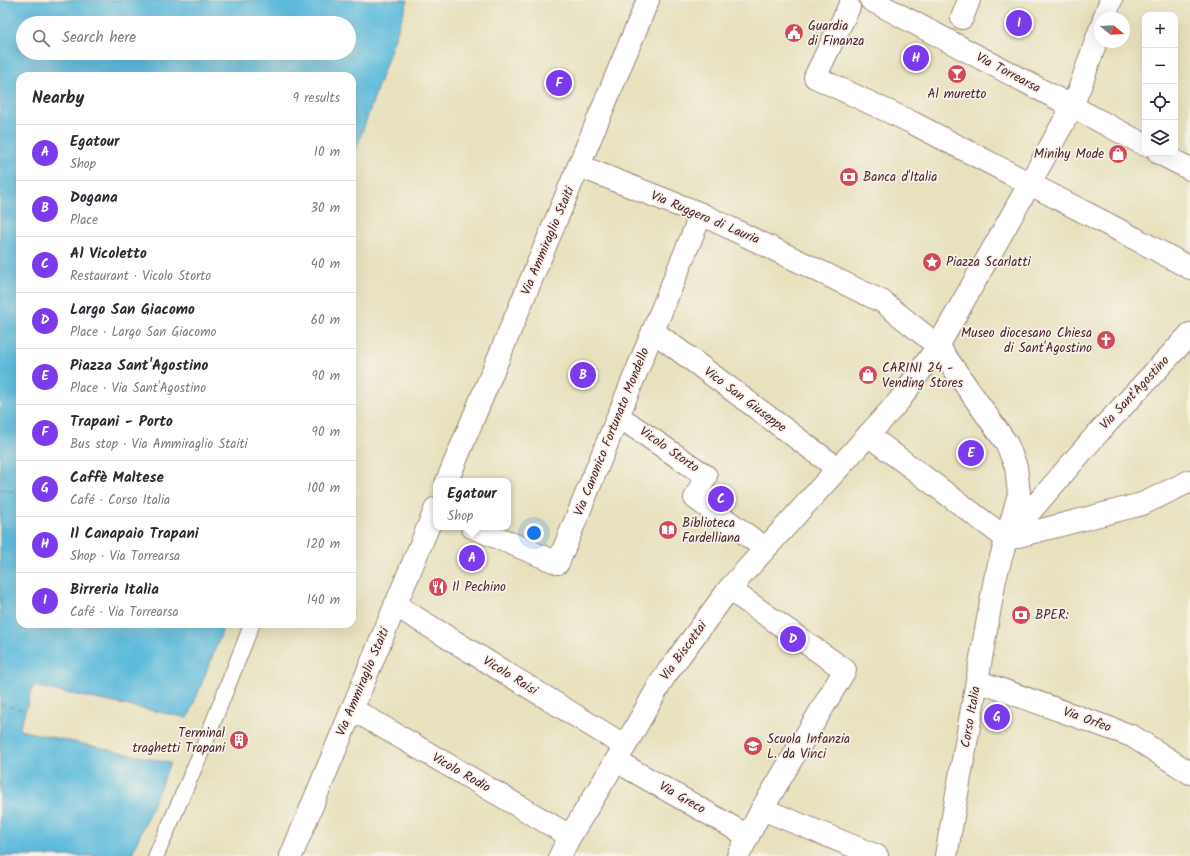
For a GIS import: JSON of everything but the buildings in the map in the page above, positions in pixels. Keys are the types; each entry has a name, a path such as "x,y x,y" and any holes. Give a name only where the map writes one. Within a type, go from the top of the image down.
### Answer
{"street":[{"name":"Via Ammiraglio Staiti","path":"448,478 648,0"},
{"name":"Via Torrearsa","path":"871,0 952,43 1076,97 1142,143"},
{"path":"1106,12 1111,0"},
{"path":"850,3 815,77 1033,177 1136,239 1190,268"},
{"path":"952,43 966,9"},
{"name":"Via Biscottai","path":"560,856 570,836 620,754 664,677 729,589 898,401 938,346 1076,97 1094,47"},
{"path":"1165,156 1190,169"},
{"name":"Via Ruggero di Lauria","path":"578,166 701,214 883,302 938,346"},
{"name":"Via Canonico Fortunato Mondello","path":"479,530 558,563 701,214"},
{"name":"Vico San Giuseppe","path":"654,331 837,468"},
{"name":"Via Sant'Agostino","path":"1007,539 1097,434 1190,334"},
{"name":"Corso Italia","path":"938,346 1007,444 1016,467 1019,494 995,579 946,856"},
{"name":"Vicolo Storto","path":"618,416 706,476 694,498 765,548"},
{"path":"868,435 1007,539 1142,504 1190,480"},
{"name":"Via Ammiraglio Staiti","path":"291,856 433,516"},
{"path":"729,589 845,670 762,809 738,856"},
{"name":"Vicolo Raisi","path":"395,605 620,754"},
{"name":"Via Orfeo","path":"977,681 1132,736 1190,773"},
{"name":"Vicolo Rodio","path":"352,709 570,836"},
{"name":"Via Greco","path":"620,754 748,836"},
{"path":"762,809 877,856"}],"lane":[{"path":"156,856 203,748 250,628"}],"water":[{"path":"0,0 408,0 356,150 356,72 16,72 16,628 223,628 188,718 33,686 19,730 170,763 131,856 0,856"}],"ferry route":[{"path":"0,489 16,492"},
{"path":"0,704 25,710"}],"place":[{"name":"Birreria Italia","path":"1019,23"},
{"name":"Guardia di Finanza","path":"794,33"},
{"name":"Il Canapaio Trapani","path":"916,58"},
{"name":"Al muretto","path":"957,74"},
{"name":"Trapani - Porto","path":"559,83"},
{"name":"Minihy Mode","path":"1118,154"},
{"name":"Banca d'Italia","path":"849,177"},
{"name":"Piazza Scarlatti","path":"932,262"},
{"name":"Museo diocesano Chiesa di Sant'Agostino","path":"1106,340"},
{"name":"Dogana","path":"583,375"},
{"name":"CARINI 24 - Vending Stores","path":"868,375"},
{"name":"Piazza Sant'Agostino","path":"971,453"},
{"name":"Al Vicoletto","path":"721,499"},
{"name":"Biblioteca Fardelliana","path":"668,530"},
{"name":"Egatour","path":"472,558"},
{"name":"Il Pechino","path":"438,587"},
{"name":"BPER:","path":"1021,615"},
{"name":"Largo San Giacomo","path":"793,639"},
{"name":"Caffè Maltese","path":"997,717"},
{"name":"Terminal traghetti Trapani","path":"239,740"},
{"name":"Scuola Infanzia L. da Vinci","path":"753,746"}]}
